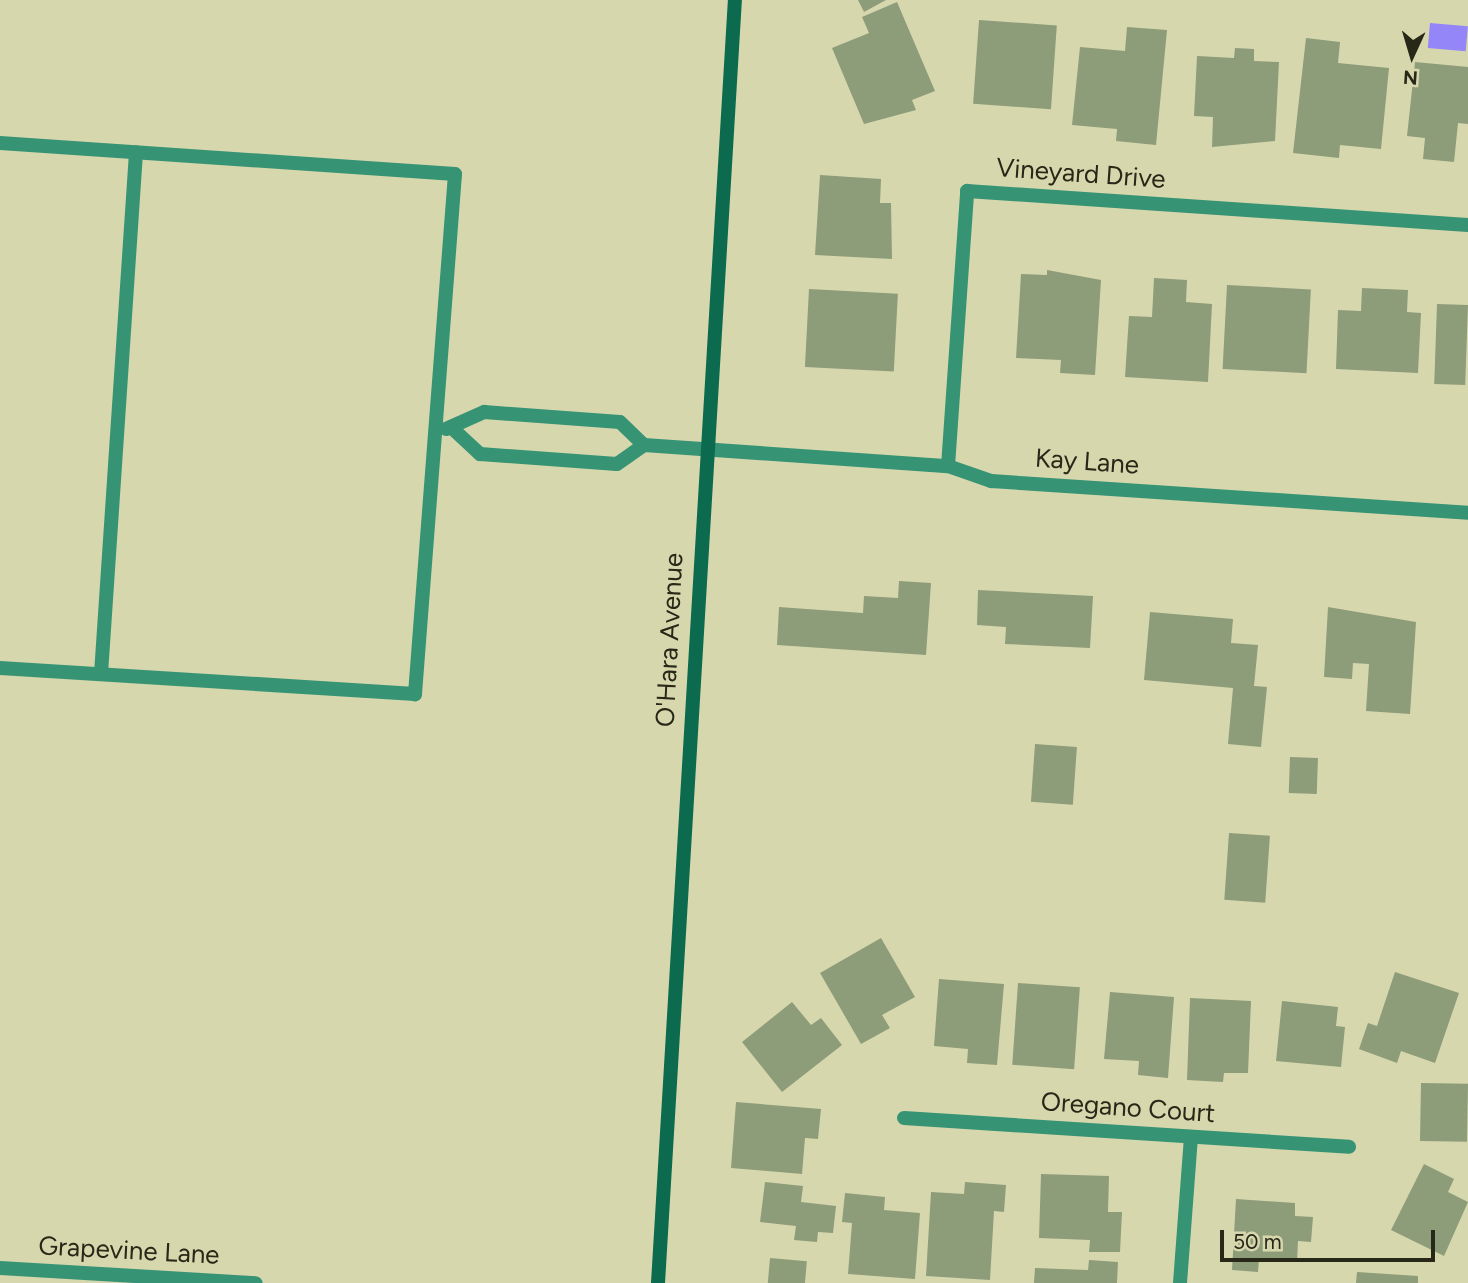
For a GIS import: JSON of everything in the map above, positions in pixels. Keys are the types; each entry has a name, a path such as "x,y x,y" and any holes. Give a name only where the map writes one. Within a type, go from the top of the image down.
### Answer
{"main road":[{"name":"O'Hara Avenue","path":"658,1283 735,0"}],"street":[{"path":"0,143 455,174 415,694 0,668"},
{"path":"101,674 136,152"},
{"name":"Vineyard Drive","path":"947,466 967,191 1468,225"},
{"path":"436,428 453,429 484,412 620,422 644,445 617,464 480,454 453,429"},
{"name":"Kay Lane","path":"644,445 947,466 991,481 1468,513"},
{"name":"Oregano Court","path":"904,1118 1349,1147"},
{"path":"1180,1283 1191,1137"},
{"name":"Grapevine Lane","path":"0,1268 256,1283"}],"shaded area":[{"path":"1430,23 1468,26 1466,51 1428,48"}],"building":[{"path":"858,0 886,0 864,12"},
{"path":"897,2 935,91 912,100 916,110 864,124 832,48 869,33 862,17"},
{"path":"979,20 1057,25 1051,109 973,104"},
{"path":"1127,27 1167,30 1156,145 1116,141 1117,129 1072,125 1080,47 1125,51"},
{"path":"1306,38 1340,42 1338,63 1389,68 1381,149 1340,145 1339,158 1293,153"},
{"path":"1235,48 1254,49 1254,61 1279,62 1275,141 1212,147 1213,117 1194,116 1197,56 1234,58"},
{"path":"1415,62 1468,67 1468,124 1458,123 1454,162 1423,159 1425,138 1407,136"},
{"path":"820,175 881,179 880,203 891,203 892,259 815,255"},
{"path":"1047,270 1101,280 1095,375 1060,373 1061,360 1016,358 1021,274 1047,275"},
{"path":"1154,278 1187,280 1186,302 1212,304 1208,382 1125,377 1129,316 1152,317"},
{"path":"1227,285 1311,289 1306,373 1223,369"},
{"path":"1362,288 1408,290 1407,312 1421,313 1418,373 1336,369 1338,310 1361,311"},
{"path":"809,289 898,294 894,372 805,367"},
{"path":"1437,304 1468,305 1465,385 1434,384"},
{"path":"899,581 931,583 926,655 777,645 779,607 863,613 864,596 898,598"},
{"path":"978,590 1093,596 1090,648 1005,644 1006,627 977,625"},
{"path":"1328,607 1416,622 1410,714 1366,711 1369,664 1353,663 1352,679 1324,677"},
{"path":"1150,612 1233,619 1231,643 1258,645 1254,686 1267,687 1261,747 1228,744 1233,688 1144,680"},
{"path":"1035,744 1077,747 1073,805 1031,802"},
{"path":"1290,757 1318,758 1317,794 1289,793"},
{"path":"1229,833 1270,836 1265,903 1224,900"},
{"path":"881,938 915,997 882,1015 890,1028 861,1044 820,973"},
{"path":"1395,972 1459,993 1435,1063 1401,1051 1397,1063 1359,1049 1368,1023 1377,1026"},
{"path":"939,979 1004,984 997,1065 967,1063 968,1049 934,1046"},
{"path":"1018,983 1080,987 1074,1069 1012,1065"},
{"path":"1110,992 1174,997 1168,1078 1138,1075 1139,1061 1104,1059"},
{"path":"1190,998 1251,1001 1248,1073 1224,1073 1223,1082 1187,1080"},
{"path":"1282,1001 1338,1007 1336,1026 1345,1027 1341,1067 1276,1061"},
{"path":"792,1002 811,1025 821,1018 842,1045 782,1092 742,1042"},
{"path":"1421,1083 1468,1084 1467,1142 1420,1141"},
{"path":"736,1102 821,1109 818,1139 805,1138 802,1174 731,1168"},
{"path":"1424,1164 1454,1179 1448,1192 1468,1202 1444,1256 1391,1230"},
{"path":"1041,1174 1109,1176 1108,1212 1122,1212 1120,1252 1089,1252 1090,1240 1039,1238"},
{"path":"765,1182 803,1186 801,1202 836,1206 833,1233 818,1232 817,1242 794,1240 796,1226 760,1222"},
{"path":"965,1182 1006,1185 1004,1212 994,1211 990,1280 926,1276 931,1192 964,1194"},
{"path":"845,1193 885,1197 884,1210 920,1213 915,1279 848,1274 852,1223 842,1222"},
{"path":"1236,1199 1295,1203 1295,1216 1313,1217 1311,1242 1298,1241 1297,1262 1259,1259 1258,1272 1232,1270"},
{"path":"770,1258 807,1261 805,1283 768,1283"},
{"path":"1089,1260 1118,1262 1117,1283 1034,1283 1035,1268 1088,1270"},
{"path":"1357,1272 1418,1276 1418,1283 1356,1283"}]}
